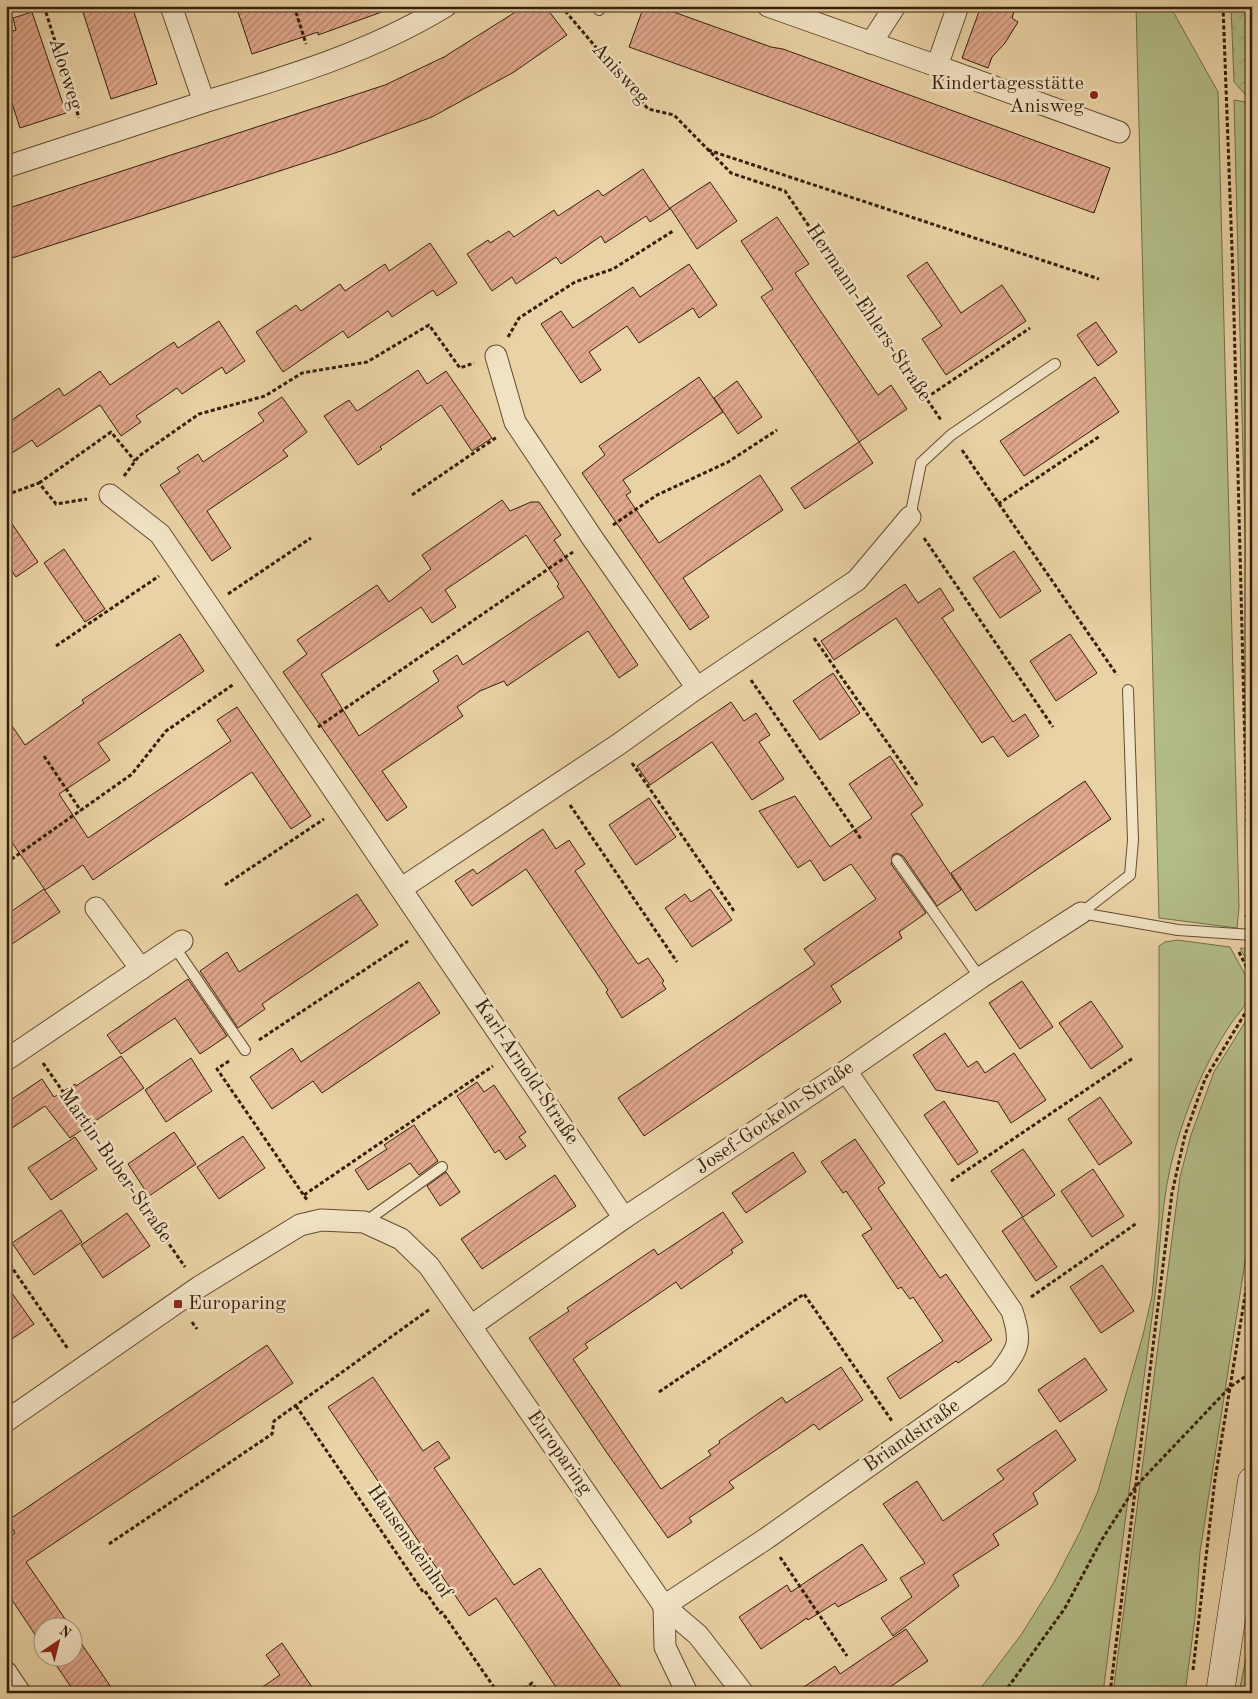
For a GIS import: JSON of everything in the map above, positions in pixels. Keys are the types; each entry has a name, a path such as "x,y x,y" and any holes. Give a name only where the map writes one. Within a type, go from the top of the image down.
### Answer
{"main road":[{"path":"1220,1693 1252,1481"}],"street":[{"path":"170,6 204,102"},
{"path":"6,167 314,68 418,23 446,6"},
{"path":"768,6 1119,132"},
{"path":"872,43 896,6"},
{"path":"937,66 958,6"},
{"path":"496,356 515,422 593,539 697,688"},
{"name":"Karl-Arnold-Straße","path":"110,495 160,534 251,672 402,888 427,928 624,1218"},
{"path":"402,888 619,744 697,688 857,580 910,517"},
{"path":"96,908 141,969"},
{"name":"Josef-Gockeln-Straße","path":"471,1326 624,1218 846,1071 980,978 1081,913"},
{"path":"6,1060 178,944"},
{"name":"Briandstraße","path":"664,1606 767,1538 999,1374 1016,1352 1018,1330 1012,1311 846,1071"},
{"name":"Europaring","path":"6,1421 199,1287 300,1225 321,1220 364,1222 401,1239 429,1266 664,1606 698,1635 743,1693"},
{"path":"664,1606 665,1647 687,1693"},
{"path":"6,1672 20,1693"}],"lane":[{"path":"910,517 921,463 951,435 1055,364"},
{"path":"1081,913 1130,875 1132,840 1128,690"},
{"path":"897,860 980,978"},
{"path":"1081,913 1178,930 1247,935"},
{"path":"178,944 245,1050"},
{"path":"364,1222 442,1167"}],"path":[{"name":"Aloeweg","path":"44,6 86,141"},
{"path":"294,6 314,68"},
{"name":"Anisweg","path":"560,6 648,108 674,115 731,173 786,191"},
{"path":"1223,6 1233,277 1248,906 1247,935 1238,948 1252,978"},
{"path":"707,150 1099,279"},
{"name":"Hermann-Ehlers-Straße","path":"786,191 998,504 1128,690"},
{"path":"39,483 56,504 110,495 139,456 199,414 265,396 302,373 367,362 429,325 460,368 496,356 519,318 575,282 613,269 673,231"},
{"path":"926,398 1030,328"},
{"path":"412,495 515,422"},
{"path":"298,740 657,496 728,462 776,430"},
{"path":"6,495 39,483 111,432 135,461"},
{"path":"998,504 1100,436"},
{"path":"910,517 1053,726"},
{"path":"208,606 311,538"},
{"path":"56,646 179,562"},
{"path":"800,620 917,785"},
{"path":"738,661 861,839"},
{"path":"6,863 132,774 166,732 251,672"},
{"path":"619,744 734,911"},
{"path":"44,756 81,811"},
{"path":"556,786 677,962"},
{"path":"225,886 344,805"},
{"path":"321,1220 217,1069 427,928"},
{"path":"1110,1693 1172,1193 1185,1135 1205,1079 1252,1002"},
{"name":"Martin-Buber-Straße","path":"30,1044 199,1287"},
{"path":"304,1195 513,1052"},
{"path":"932,1194 1133,1058"},
{"path":"1012,1311 1137,1223"},
{"path":"1193,1675 1215,1479 1252,1253"},
{"path":"6,1259 82,1370"},
{"path":"109,1544 272,1434 274,1421 450,1294"},
{"path":"659,1392 804,1294 906,1441"},
{"path":"1004,1693 1065,1608 1101,1541 1136,1486 1230,1387 1252,1372"},
{"name":"Hausensteinhof","path":"296,1406 423,1592 425,1590 440,1613 442,1612 498,1693"},
{"path":"767,1538 847,1656"},
{"path":"519,1693 532,1683 539,1693"}],"green space":[{"path":"1136,6 1170,6 1218,92 1239,907 1237,928 1159,918"},
{"path":"1231,6 1252,6 1252,102 1234,82"},
{"path":"1234,100 1252,103 1252,805"},
{"path":"1177,940 1230,947 1252,987 1250,997 1221,1039 1198,1085 1180,1133 1170,1167 1103,1693 977,1693 1021,1635 1053,1584 1080,1532 1098,1491 1143,1335 1152,1296 1159,1220 1159,946 1165,942"},
{"path":"1240,948 1252,949 1252,970"},
{"path":"1252,1011 1252,1239 1245,1262 1200,1552 1195,1618 1185,1693 1113,1693 1180,1177 1191,1135 1214,1072"},
{"path":"1252,1627 1252,1693 1239,1693"}],"building":[{"path":"81,6 132,6 157,84 111,99"},
{"path":"236,6 390,6 390,9 318,35 318,32 252,54"},
{"path":"525,6 545,6 567,35 514,72 432,117 341,151 6,260 6,209 385,85 444,57"},
{"path":"644,6 657,6 771,47 783,49 1110,168 1094,213 629,47"},
{"path":"981,6 1016,6 1012,18 1018,22 1005,43 992,57 988,68 962,58"},
{"path":"32,12 66,113 20,128 6,85 6,33 16,30 13,18"},
{"path":"643,169 670,209 650,222 646,216 605,243 601,236 561,264 556,257 516,284 512,277 492,291 467,254 488,240 490,243 509,231 514,237 554,210 558,216 598,190 603,196"},
{"path":"710,182 737,221 697,249 670,208"},
{"path":"777,217 809,264 795,273 809,294 878,395 891,385 907,409 859,442 761,297 773,289 741,241"},
{"path":"430,243 457,283 437,296 433,290 392,317 388,311 348,338 343,331 283,372 256,332 296,305 301,311 340,284 345,291 385,264 389,271"},
{"path":"927,262 961,313 1002,285 1026,321 946,375 922,339 942,326 907,276"},
{"path":"689,264 717,305 699,318 693,308 639,343 627,326 589,352 601,370 581,383 541,324 561,311 573,328 633,287 640,297"},
{"path":"219,321 245,361 226,374 222,367 182,394 177,388 136,416 141,422 121,436 100,405 37,447 32,440 6,457 6,424 59,388 64,396 100,371 110,385 174,342 178,348"},
{"path":"1096,322 1117,352 1098,366 1077,335"},
{"path":"418,370 427,384 446,371 492,438 472,451 441,405 380,447 382,449 358,465 324,416 349,400 357,411"},
{"path":"699,377 723,412 623,480 631,492 626,495 659,543 760,475 783,510 683,578 709,617 690,630 582,473 605,455 599,446"},
{"path":"1095,377 1119,412 1024,476 1000,441"},
{"path":"737,381 762,417 738,434 714,398"},
{"path":"282,397 307,432 283,450 288,456 207,511 231,548 212,561 160,485 180,472 177,468 198,454 203,462 264,421 258,413"},
{"path":"859,442 873,463 805,509 791,488"},
{"path":"502,500 510,511 531,502 539,502 561,535 554,540 638,665 619,678 588,631 507,686 504,681 480,691 457,707 463,716 382,771 407,807 387,821 283,672 307,654 297,640 377,585 389,602 431,569 422,555","holes":["526,535 559,584 557,586 564,597 463,665 457,655 433,671 439,681 359,736 321,674 421,607 432,623 456,607 445,590"]},
{"path":"6,515 38,562 16,577 6,563"},
{"path":"64,549 105,609 85,622 44,563"},
{"path":"1014,551 1041,591 1000,618 973,578"},
{"path":"905,584 918,603 940,588 954,610 942,618 1013,722 1025,714 1039,736 1008,757 993,736 982,743 896,618 834,660 821,641"},
{"path":"180,634 204,671 98,743 110,760 59,794 88,838 231,741 217,720 237,707 311,816 291,829 252,772 93,880 83,865 45,890 6,834 6,717 25,745 84,703 82,700"},
{"path":"1070,634 1097,673 1056,701 1030,661"},
{"path":"833,673 860,713 820,740 793,701"},
{"path":"731,702 744,721 756,713 770,735 759,742 784,779 752,800 712,742 650,785 637,766"},
{"path":"890,756 923,805 911,814 961,890 937,906 903,856 897,853 893,855 891,864 926,913 899,932 902,938 831,986 841,1002 644,1136 618,1098 815,964 804,949 876,899 851,864 824,881 810,860 798,868 759,811 795,796 830,847 872,818 849,784"},
{"path":"1085,781 1111,819 976,911 951,873"},
{"path":"649,798 676,837 636,865 609,825"},
{"path":"543,829 556,849 569,840 585,864 575,871 622,941 638,964 648,958 664,981 662,983 666,989 622,1018 606,992 608,990 526,869 472,906 455,881 473,869 477,874"},
{"path":"44,889 60,912 6,948 6,915"},
{"path":"710,889 732,920 692,947 665,908 685,894 691,902"},
{"path":"357,894 378,925 262,1004 265,1009 238,1028 200,971 227,952 239,972"},
{"path":"188,979 227,1036 200,1054 175,1018 121,1054 107,1035"},
{"path":"1022,981 1053,1027 1020,1049 989,1003"},
{"path":"419,982 440,1013 322,1093 313,1081 272,1109 250,1077 292,1048 301,1062"},
{"path":"1091,1001 1123,1047 1091,1069 1059,1023"},
{"path":"945,1033 968,1067 977,1061 985,1073 1014,1053 1046,1100 1011,1123 998,1102 936,1090 913,1055"},
{"path":"121,1056 144,1088 70,1138 45,1106 6,1132 6,1103 42,1079 54,1097 75,1084 76,1086"},
{"path":"191,1058 212,1091 166,1122 145,1090"},
{"path":"477,1082 484,1092 494,1085 526,1132 519,1137 526,1146 506,1160 499,1150 495,1153 457,1096"},
{"path":"1100,1097 1132,1143 1099,1165 1068,1119"},
{"path":"944,1101 978,1152 958,1165 924,1115"},
{"path":"414,1125 438,1161 419,1175 410,1163 368,1190 355,1170 387,1149 384,1145"},
{"path":"174,1132 196,1164 149,1196 128,1164"},
{"path":"243,1136 265,1168 219,1199 197,1167"},
{"path":"75,1137 97,1169 51,1200 28,1168"},
{"path":"855,1139 885,1183 878,1188 940,1278 946,1274 992,1340 958,1363 956,1361 900,1399 887,1378 943,1341 913,1297 910,1299 901,1287 898,1289 862,1235 872,1229 846,1191 843,1193 821,1162"},
{"path":"1023,1149 1055,1195 1023,1217 991,1171"},
{"path":"793,1152 806,1172 746,1213 732,1193"},
{"path":"1093,1169 1124,1216 1092,1237 1061,1191"},
{"path":"446,1172 460,1192 440,1206 427,1186"},
{"path":"555,1175 576,1206 482,1269 461,1239"},
{"path":"61,1210 82,1242 34,1275 12,1243"},
{"path":"723,1212 743,1242 731,1250 733,1253 681,1289 676,1282 585,1344 588,1348 573,1359 661,1489 711,1455 708,1451 720,1443 719,1441 782,1397 786,1403 841,1367 863,1400 819,1430 814,1424 729,1482 734,1488 689,1518 692,1522 668,1538 607,1453 529,1338 569,1311 567,1308 654,1249 658,1255"},
{"path":"127,1213 150,1246 103,1278 81,1245"},
{"path":"1022,1217 1057,1267 1036,1281 1002,1231"},
{"path":"1102,1265 1134,1311 1101,1333 1070,1287"},
{"path":"6,1285 34,1324 6,1343"},
{"path":"267,1345 293,1383 26,1562 63,1616 32,1616 32,1630 6,1591 6,1532 10,1537 15,1533 7,1521"},
{"path":"1085,1358 1107,1390 1060,1422 1038,1390"},
{"path":"373,1377 423,1451 438,1441 450,1458 434,1468 514,1585 540,1568 625,1693 560,1693 496,1598 469,1616 328,1407"},
{"path":"1056,1430 1076,1460 1033,1493 1038,1504 993,1534 999,1545 953,1575 959,1586 893,1636 881,1618 912,1597 900,1578 925,1563 883,1504 917,1481 943,1521 1004,1479 997,1470"},
{"path":"862,1544 887,1580 838,1607 835,1603 808,1620 807,1618 761,1649 739,1617 787,1585 791,1592"},
{"path":"906,1629 928,1661 881,1693 795,1693 835,1666 840,1674"},
{"path":"282,1643 316,1693 254,1693 280,1675 266,1655"},
{"path":"82,1645 115,1693 75,1693 57,1666 82,1666"}],"place":[{"name":"Kindertagesstätte Anisweg","path":"1094,95"},
{"name":"Europaring","path":"178,1304"}]}
